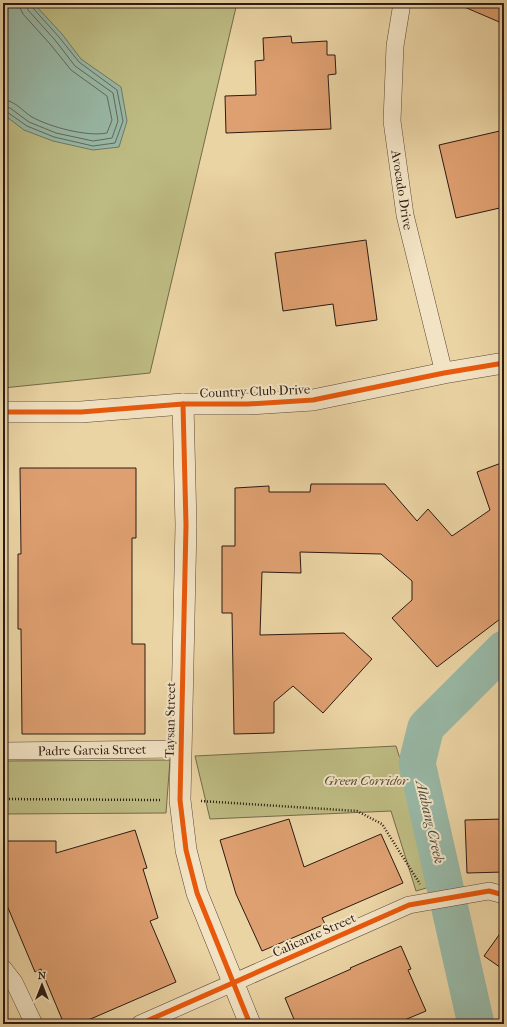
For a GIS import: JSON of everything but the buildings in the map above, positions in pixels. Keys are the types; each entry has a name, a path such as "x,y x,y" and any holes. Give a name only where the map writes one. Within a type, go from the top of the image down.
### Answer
{"street":[{"name":"Avocado Drive","path":"402,3 395,46 392,121 404,215 444,373"},
{"name":"Country Club Drive","path":"3,412 81,412 183,404 248,404 313,400 444,373 504,363"},
{"name":"Taysan Street","path":"183,404 186,525 180,800 186,850 197,894 250,1024"},
{"name":"Padre Garcia Street","path":"3,751 180,749"},
{"name":"Calicante Street","path":"140,1024 409,905 496,893"},
{"path":"3,968 14,982 34,1024"}],"path":[{"path":"3,799 180,800 357,811 382,824 432,902"}],"green space":[{"path":"3,3 237,3 150,373 3,388"},
{"name":"Green Corridor","path":"396,746 440,884 416,891 391,811 210,819 195,756"},
{"path":"170,760 166,813 3,814 3,761"}],"water":[{"path":"3,3 32,3 62,34 81,59 121,87 127,121 119,147 93,150 53,141 24,130 3,114"}],"waterway":[{"name":"Alabang Creek","path":"476,1024 417,763 426,727 504,649"}],"cycle path":[{"path":"3,412 81,412 183,404 248,404 313,400 444,373 504,363"},
{"path":"183,404 186,525 180,800 186,850 197,893 250,1024"},
{"path":"140,1024 409,905 489,891 504,895"}]}
